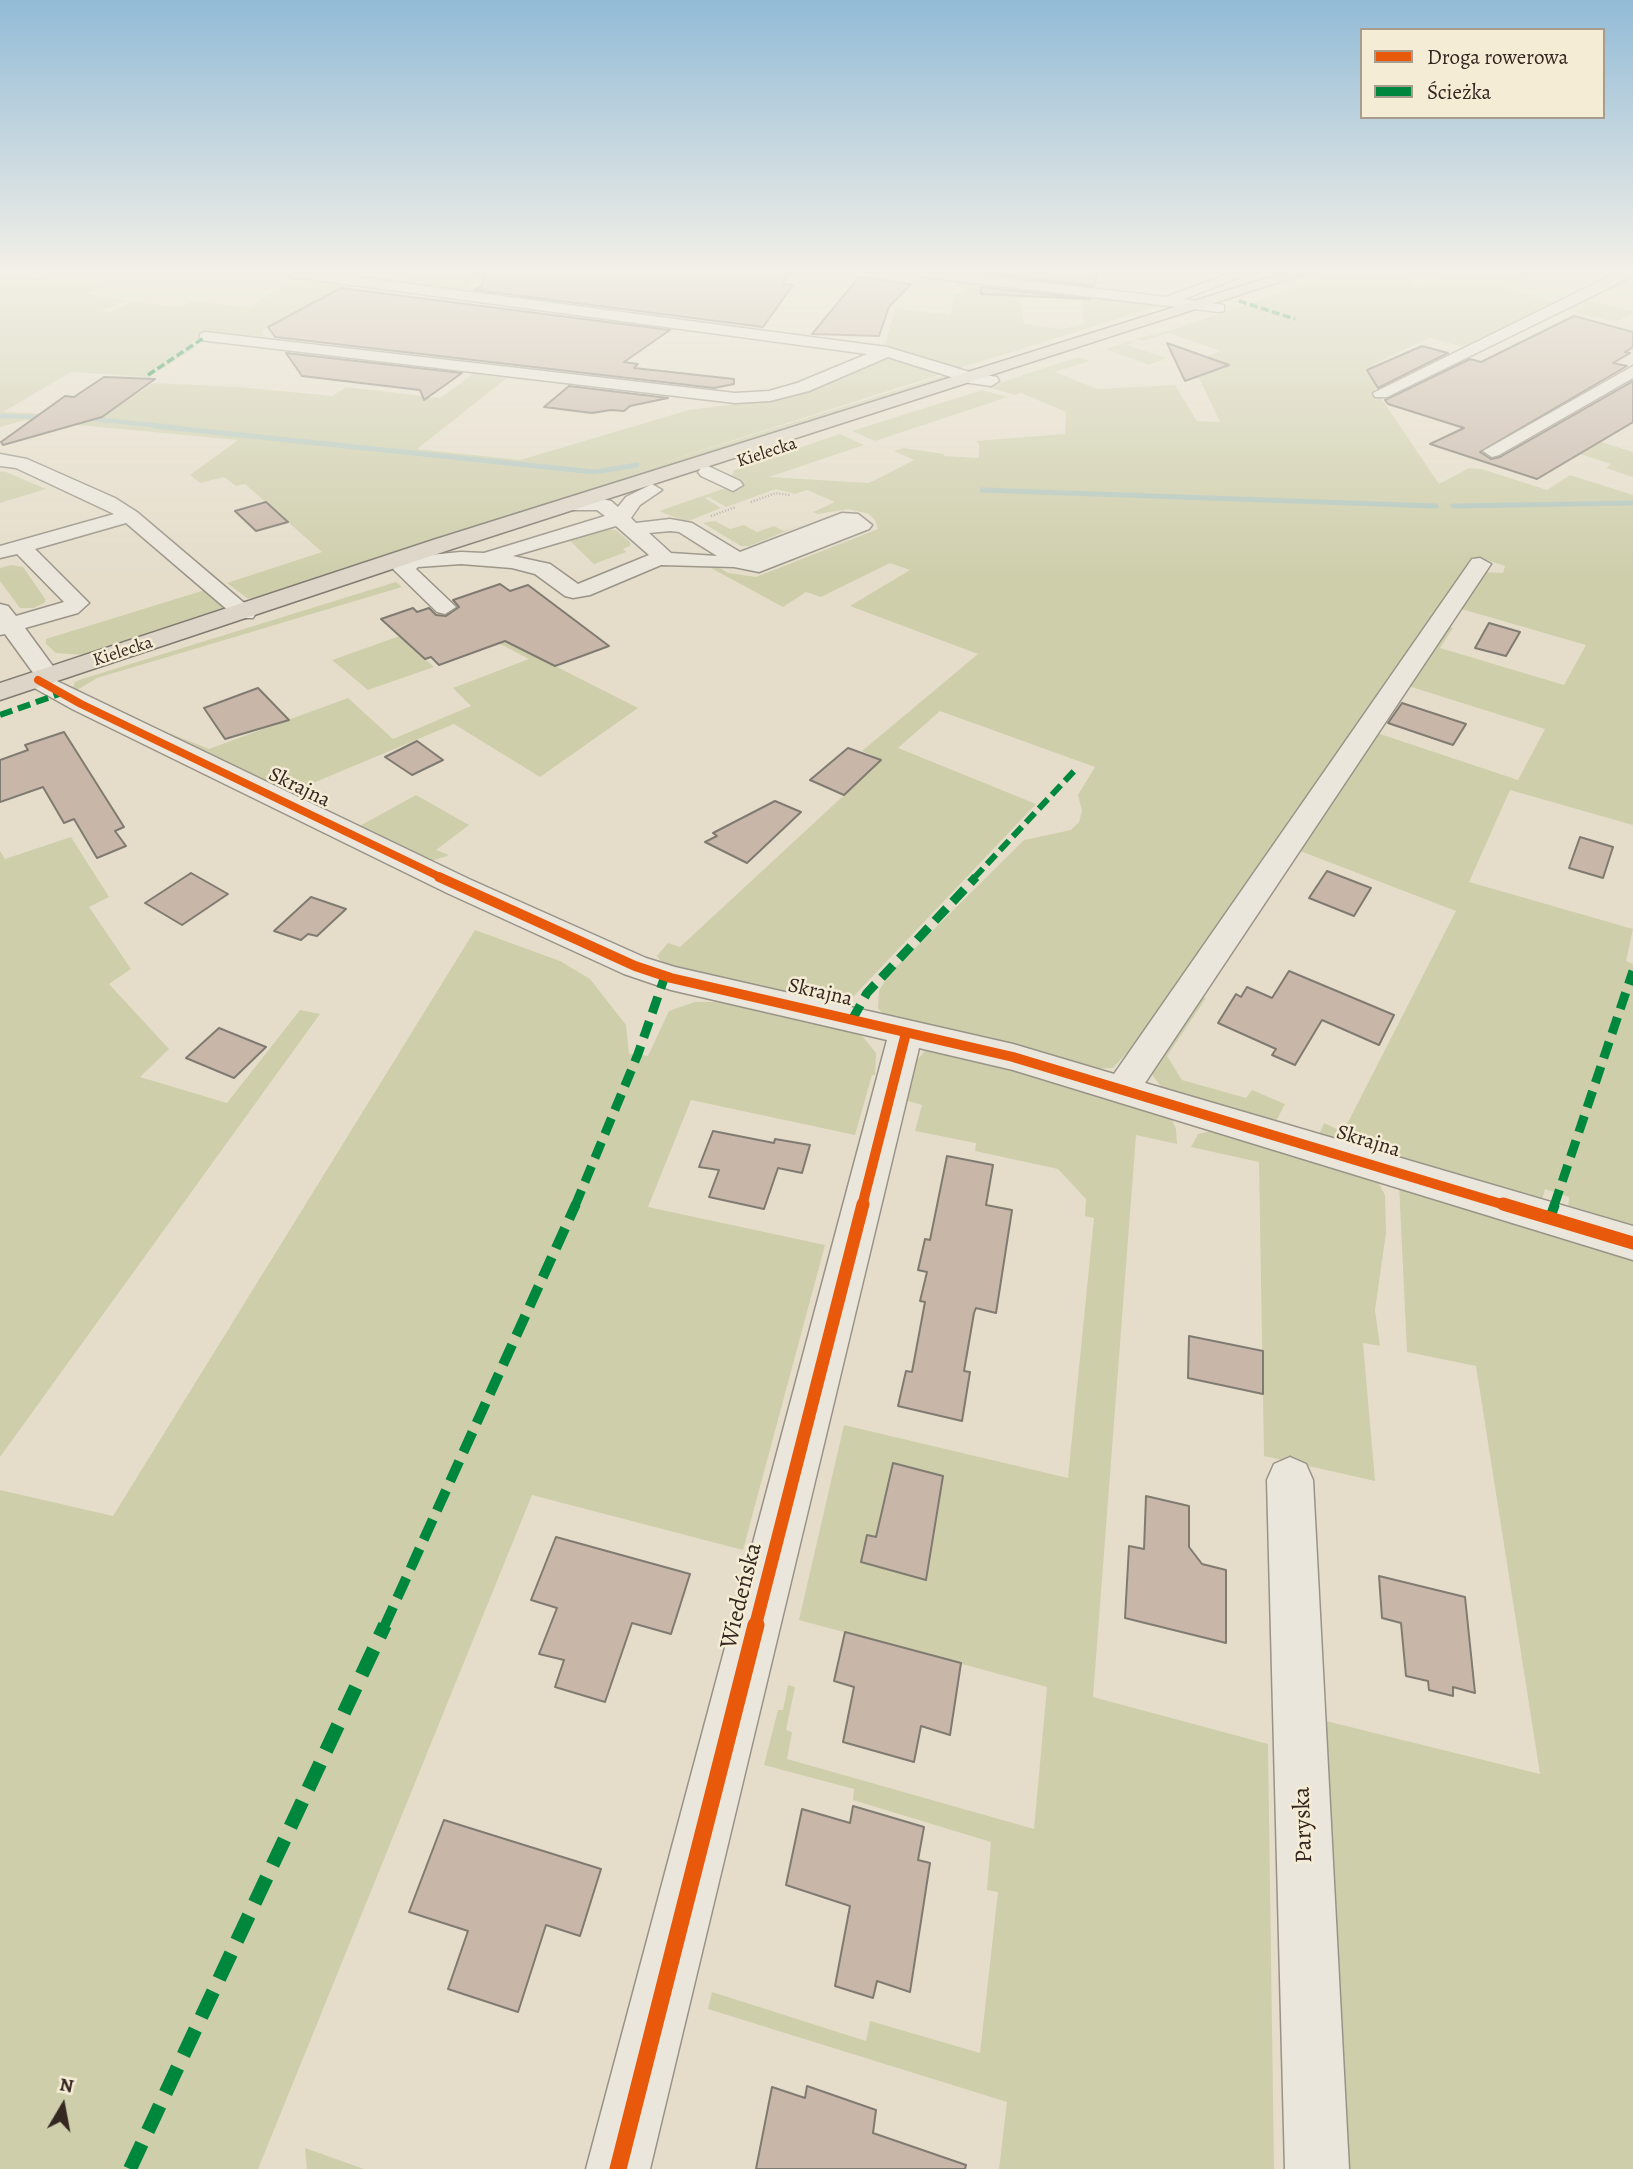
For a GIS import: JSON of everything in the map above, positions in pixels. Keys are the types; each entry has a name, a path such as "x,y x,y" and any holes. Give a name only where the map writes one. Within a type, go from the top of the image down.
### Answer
{"main road":[{"name":"Kielecka","path":"0,692 423,559 569,504 997,374"},
{"name":"Kielecka","path":"246,613 423,559 512,543 619,517 652,490 966,384 991,381 1011,374"}],"street":[{"path":"528,374 735,398 770,396 803,387 834,374"},
{"path":"948,374 966,384"},
{"path":"1381,393 1420,374"},
{"path":"1492,451 1627,374"},
{"path":"0,460 20,463 108,502 130,516 246,613"},
{"path":"708,472 733,485"},
{"path":"569,504 590,502 619,517 664,556 662,559"},
{"path":"10,549 130,516"},
{"path":"527,518 508,528 512,543 566,588 577,591 662,559 708,563 738,560 842,519 855,520 862,525 764,566 748,565 738,560 685,527 619,517"},
{"path":"461,558 512,543"},
{"path":"10,549 78,603 4,621 43,678"},
{"path":"445,607 423,559 494,560 542,569"},
{"path":"1122,1088 1480,564"},
{"name":"Skrajna","path":"43,678 92,710 608,955 671,978 1013,1057 1633,1243"},
{"name":"Wiedeńska","path":"618,2169 906,1032"},
{"name":"Paryska","path":"1290,1480 1317,2169"}],"green space":[{"path":"0,374 67,374 3,412 103,416 153,383 239,387 332,396 346,387 440,398 475,374 507,378 417,449 520,460 689,410 770,399 842,374 941,374 630,473 949,374 258,600 247,598 227,583 322,552 245,484 236,486 224,477 200,483 190,475 238,440 25,420 0,427"},
{"path":"106,374 154,374 150,377"},
{"path":"1026,374 1060,374 1097,389 1175,385 1197,421 1220,422 1197,374 1405,374 1375,389 1439,484 1469,468 1482,469 1547,490 1570,475 1633,495 1633,825 1510,790 1469,882 1633,929 1626,961 1633,964 1633,1230 1568,1212 1569,1197 1545,1189 1541,1204 1318,1137 1324,1123 1343,1132 1456,911 1295,849 1374,732 1518,780 1545,729 1405,685 1446,625 1453,628 1440,648 1564,685 1586,645 1458,608 1482,572 1503,573 1505,566 1490,561 1472,557 1136,1043 1113,1068 1088,1069 885,1016 878,1008 879,991 889,974 1024,840 1071,830 1079,822 1082,811 1078,795 1095,767 940,711 898,748 1036,804 852,998 833,1004 664,965 657,956 668,943 680,947 882,760 862,751 978,654 850,606 910,570 890,563 821,597 806,592 783,607 711,568 717,566 728,573 756,577 878,529 869,514 848,509 818,514 813,512 835,502 807,490 795,494 776,489 726,507 709,497 705,498 721,508 686,522 659,511 743,482 732,475 734,470 840,434 864,445 769,477 869,483 914,460 894,451 903,448 944,456 979,458 979,444 976,441 1065,434 1066,412 1021,393 1015,395 987,387"},
{"path":"982,390 1008,397 875,441 852,431"},
{"path":"1553,427 1633,452 1633,477 1606,468 1611,464 1533,439"},
{"path":"0,471 6,472 46,489 0,503"},
{"path":"715,521 730,529 744,525 757,532 774,526 784,531 799,526 749,546 741,546 703,523"},
{"path":"609,529 616,530 630,542 630,546 623,549 626,552 594,564 570,541"},
{"path":"11,565 23,567 46,600 44,603 34,608 20,608 0,581 0,568"},
{"path":"396,582 402,587 97,678 74,692 72,689 75,682 82,679"},
{"path":"205,590 225,608 221,612 84,655 56,653 46,644 46,639"},
{"path":"492,634 638,708 540,777 454,724 294,791 318,805 314,807 163,735 169,733 209,749 348,698 393,739 471,706 453,688 529,659 498,643"},
{"path":"400,636 434,667 368,690 332,660"},
{"path":"416,795 469,825 436,850 449,855 431,861 356,828"},
{"path":"71,837 109,897 89,907 131,969 109,984 169,1049 140,1077 227,1103 300,1010 320,1014 0,1457 0,851 5,859"},
{"path":"475,930 560,961 590,979 626,1025 629,1054 648,1056 669,1011 695,1002 733,1002 859,1032 876,1053 875,1075 872,1075 855,1135 691,1100 648,1207 825,1245 743,1550 532,1495 258,2169 0,2169 0,1490 113,1516"},
{"path":"1197,996 1206,998 1167,1056 1182,1080 1246,1098 1252,1090 1285,1104 1274,1125 1162,1088 1153,1076 1151,1071"},
{"path":"928,1047 1015,1068 1171,1118 1176,1129 1177,1144 1136,1135 1093,1697 1268,1744 1274,2169 999,2169 1007,2102 708,2009 712,1992 866,2041 870,2021 980,2053 998,1892 987,1890 991,1842 853,1800 854,1789 764,1765 778,1710 783,1710 788,1685 795,1687 786,1730 792,1732 787,1759 1034,1829 1047,1687 799,1620 844,1425 1068,1478 1094,1218 1085,1216 1086,1199 1058,1169 975,1151 976,1143 915,1131 922,1105 905,1100 917,1060"},
{"path":"1211,1131 1233,1134 1367,1172 1378,1182 1385,1195 1386,1233 1375,1310 1380,1346 1363,1343 1375,1481 1264,1456 1259,1162 1191,1147 1198,1134"},
{"path":"1399,1184 1633,1257 1633,2169 1345,2169 1322,1720 1540,1774 1476,1366 1407,1352"},
{"path":"305,2148 364,2169 307,2169"}],"building":[{"path":"301,374 460,374 424,400 420,390"},
{"path":"595,374 691,374 734,379 734,384 714,388"},
{"path":"1182,374 1204,374 1185,381"},
{"path":"1370,374 1406,374 1378,388"},
{"path":"1438,374 1613,374 1480,452 1491,459 1500,457 1633,381 1633,422 1537,479 1430,444 1464,428 1388,404 1385,400"},
{"path":"104,377 155,379 102,417 3,445 1,442 65,396 74,397"},
{"path":"569,386 668,398 630,406 624,411 592,413 544,407"},
{"path":"266,502 288,522 256,531 235,511"},
{"path":"500,584 510,591 528,585 609,646 555,666 505,641 439,665 431,657 425,659 381,619 413,608 417,612 429,608 436,615 446,616 459,607 453,600"},
{"path":"1489,623 1520,632 1506,656 1475,648"},
{"path":"258,688 289,720 225,739 204,708"},
{"path":"1402,703 1466,724 1453,745 1388,723"},
{"path":"64,732 124,827 115,831 126,846 97,858 74,819 64,823 43,787 0,802 0,760 28,750 25,745"},
{"path":"417,741 443,760 412,775 385,757"},
{"path":"848,748 881,760 844,795 810,780"},
{"path":"775,801 801,812 747,863 705,842 717,836 713,833"},
{"path":"1580,837 1613,847 1603,878 1569,868"},
{"path":"1327,871 1371,888 1354,916 1309,898"},
{"path":"191,873 228,894 182,925 145,903"},
{"path":"311,897 346,909 317,936 308,934 301,940 274,931"},
{"path":"1289,971 1394,1015 1379,1045 1322,1020 1295,1065 1272,1055 1276,1049 1218,1023 1236,994 1241,997 1247,987 1272,998"},
{"path":"219,1028 266,1047 234,1078 186,1058"},
{"path":"713,1131 774,1143 775,1139 810,1145 802,1173 778,1168 764,1209 709,1197 719,1170 699,1167"},
{"path":"947,1156 993,1165 986,1205 1012,1210 996,1313 976,1308 974,1313 964,1371 970,1372 962,1421 898,1406 906,1371 912,1372 925,1302 920,1301 927,1272 918,1270 925,1239 930,1240"},
{"path":"1189,1336 1263,1351 1263,1394 1188,1378"},
{"path":"893,1463 943,1476 926,1580 861,1562 867,1535 876,1537"},
{"path":"1146,1496 1189,1506 1189,1547 1202,1564 1226,1570 1226,1643 1125,1618 1129,1546 1144,1549"},
{"path":"556,1537 690,1574 671,1634 632,1623 605,1702 555,1687 564,1660 539,1654 557,1608 531,1600"},
{"path":"1379,1576 1465,1597 1475,1693 1453,1687 1453,1696 1429,1690 1428,1681 1406,1676 1401,1623 1382,1618"},
{"path":"845,1632 961,1663 950,1735 921,1726 914,1762 843,1742 854,1687 834,1681"},
{"path":"853,1806 924,1827 918,1860 930,1863 910,1992 877,1981 873,1998 835,1986 850,1906 786,1885 802,1809 850,1823"},
{"path":"444,1820 601,1869 580,1936 546,1925 518,2012 448,1989 468,1931 409,1912"},
{"path":"807,2086 876,2110 873,2133 966,2165 965,2169 756,2169 772,2087 805,2098"}],"waterway":[{"path":"0,416 48,417"},
{"path":"84,418 171,427"},
{"path":"155,426 594,472 637,465"},
{"path":"982,490 1436,506"},
{"path":"1453,506 1633,503"}],"marked path":[{"path":"0,715 62,693"},
{"path":"852,1020 867,993 1076,769"},
{"path":"1550,1218 1633,971"},
{"path":"130,2169 376,1645 584,1186 638,1054 665,976"}],"cycle path":[{"path":"38,680 81,704 458,886 635,966 671,978 1013,1057 1633,1243"},
{"path":"618,2169 906,1033"}]}
